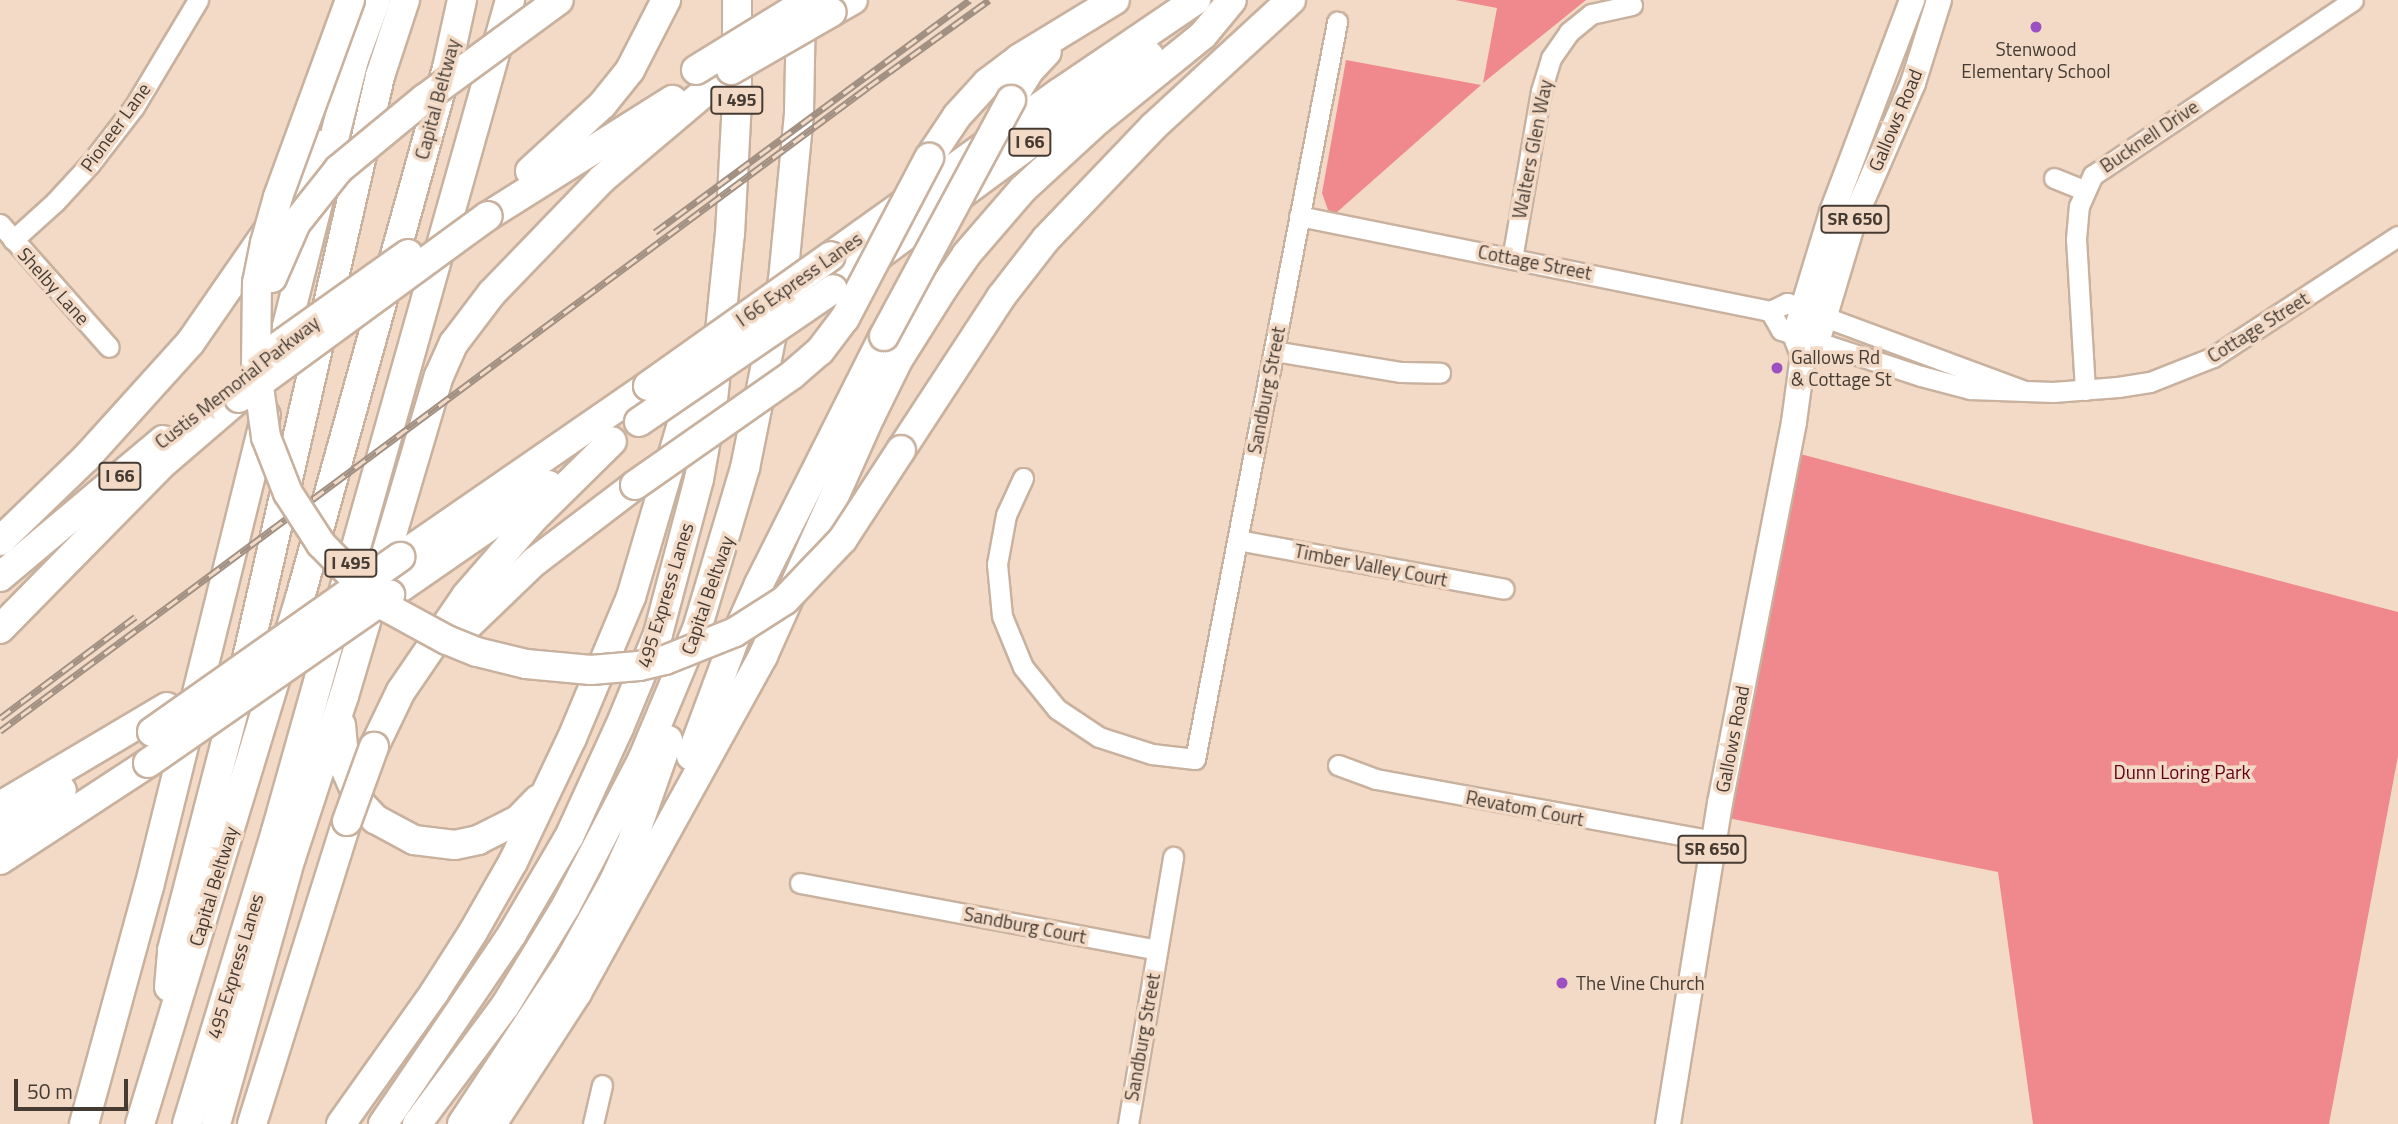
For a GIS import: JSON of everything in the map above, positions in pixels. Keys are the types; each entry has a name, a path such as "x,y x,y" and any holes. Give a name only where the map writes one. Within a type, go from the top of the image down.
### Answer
{"highway":[{"path":"350,0 278,197 257,283 245,379 260,411 273,458 304,521 337,563 379,603 416,625 477,652 526,664 591,670 639,666 685,654 735,632 785,600 827,557 1001,297 1046,240 1154,126 1292,0"},
{"path":"0,541 154,385 228,292 304,174 354,59 376,0"},
{"path":"165,1042 172,950 246,663 380,76 405,0"},
{"name":"Capital Beltway","path":"140,1124 300,598 447,68 462,0"},
{"name":"495 Express Lanes","path":"187,1124 276,831 510,0"},
{"path":"0,629 245,379 281,252 311,201 339,169 377,135 558,0"},
{"path":"487,209 564,142 602,104 630,70 666,0"},
{"name":"495 Express Lanes","path":"383,1124 512,934 569,837 658,634 699,479 713,400 730,234 737,0"},
{"name":"Capital Beltway","path":"417,1124 505,1006 566,906 654,734 678,680 718,567 758,418 783,280 799,113 800,0"},
{"path":"650,859 759,584 884,336 1010,100 1029,71 1047,51 1115,0"},
{"path":"376,742 415,685 481,609 534,562 635,485 792,375 820,351 845,318 929,158 957,116 987,83 1020,58 1115,0"},
{"name":"I 66 Express Lanes","path":"400,557 648,386 1059,93 1196,0"},
{"path":"492,1124 577,993 763,656 870,417 898,360 944,287 966,255 1023,189 1098,120 1203,36 1231,0"},
{"name":"I 66","path":"0,860 148,763 833,289 995,167 1231,0"},
{"path":"216,1124 288,871 344,696 439,376 454,344 492,292 695,84 731,69 832,4"},
{"name":"I 66","path":"487,209 832,4"},
{"path":"84,1124 203,674 324,169 354,59"},
{"path":"341,1124 434,993 473,932 513,862 604,664 654,524 703,338 734,159"},
{"name":"Custis Memorial Parkway","path":"0,577 350,294 487,209"},
{"path":"252,1124 347,821 376,742 401,691 466,596 532,520 612,441"},
{"path":"0,592 115,497 160,466"},
{"path":"0,807 167,707 400,557"},
{"path":"0,831 152,732 400,557"},
{"path":"462,1124 570,960 620,869 665,750 718,567"},
{"path":"344,696 341,748 351,786 375,819 414,839 455,845 499,832 535,804 555,775"}],"main road":[{"name":"Gallows Road","path":"1668,1124 1714,841 1789,451 1805,344 1847,170 1912,0"},
{"name":"Gallows Road","path":"1813,312 1913,83 1939,0"}],"street":[{"name":"Pioneer Lane","path":"13,240 55,202 90,164 134,107 198,0"},
{"name":"Bucknell Drive","path":"2085,390 2076,239 2084,190 2105,164 2353,0"},
{"name":"Walters Glen Way","path":"1512,259 1541,91 1550,58 1569,32 1591,13 1632,5"},
{"name":"Sandburg Street","path":"1023,478 1006,515 997,564 1002,617 1023,667 1057,709 1099,737 1152,754 1195,759 1337,22"},
{"path":"2054,178 2084,190"},
{"name":"Cottage Street","path":"1299,216 1770,311 1785,303 2022,390"},
{"name":"Shelby Lane","path":"0,224 109,347"},
{"name":"Cottage Street","path":"1770,311 1781,330 1805,344 1970,389 2085,390 2150,382 2213,357 2398,236"},
{"path":"1274,351 1401,372 1440,373"},
{"name":"Timber Valley Court","path":"1238,540 1504,589"},
{"name":"Revatom Court","path":"1338,765 1376,779 1714,841"},
{"path":"1157,950 1173,857"},
{"name":"Sandburg Court","path":"800,883 1157,950"},
{"name":"Sandburg Street","path":"1128,1124 1157,950"},
{"path":"593,1124 602,1085"}],"green space":[{"path":"1455,0 1586,0 1483,83 1497,8"},
{"path":"1346,60 1481,85 1336,213 1328,210 1322,193"},
{"name":"Dunn Loring Park","path":"1789,451 2398,612 2398,756 2329,1124 2033,1124 1998,872 1718,816"}],"railway":[{"path":"655,232 970,0"},
{"path":"0,731 989,0"},
{"path":"0,718 135,617"}],"place":[{"name":"Stenwood Elementary School","path":"2036,27"},
{"name":"Gallows Rd & Cottage St","path":"1777,368"},
{"name":"The Vine Church","path":"1562,983"}]}
